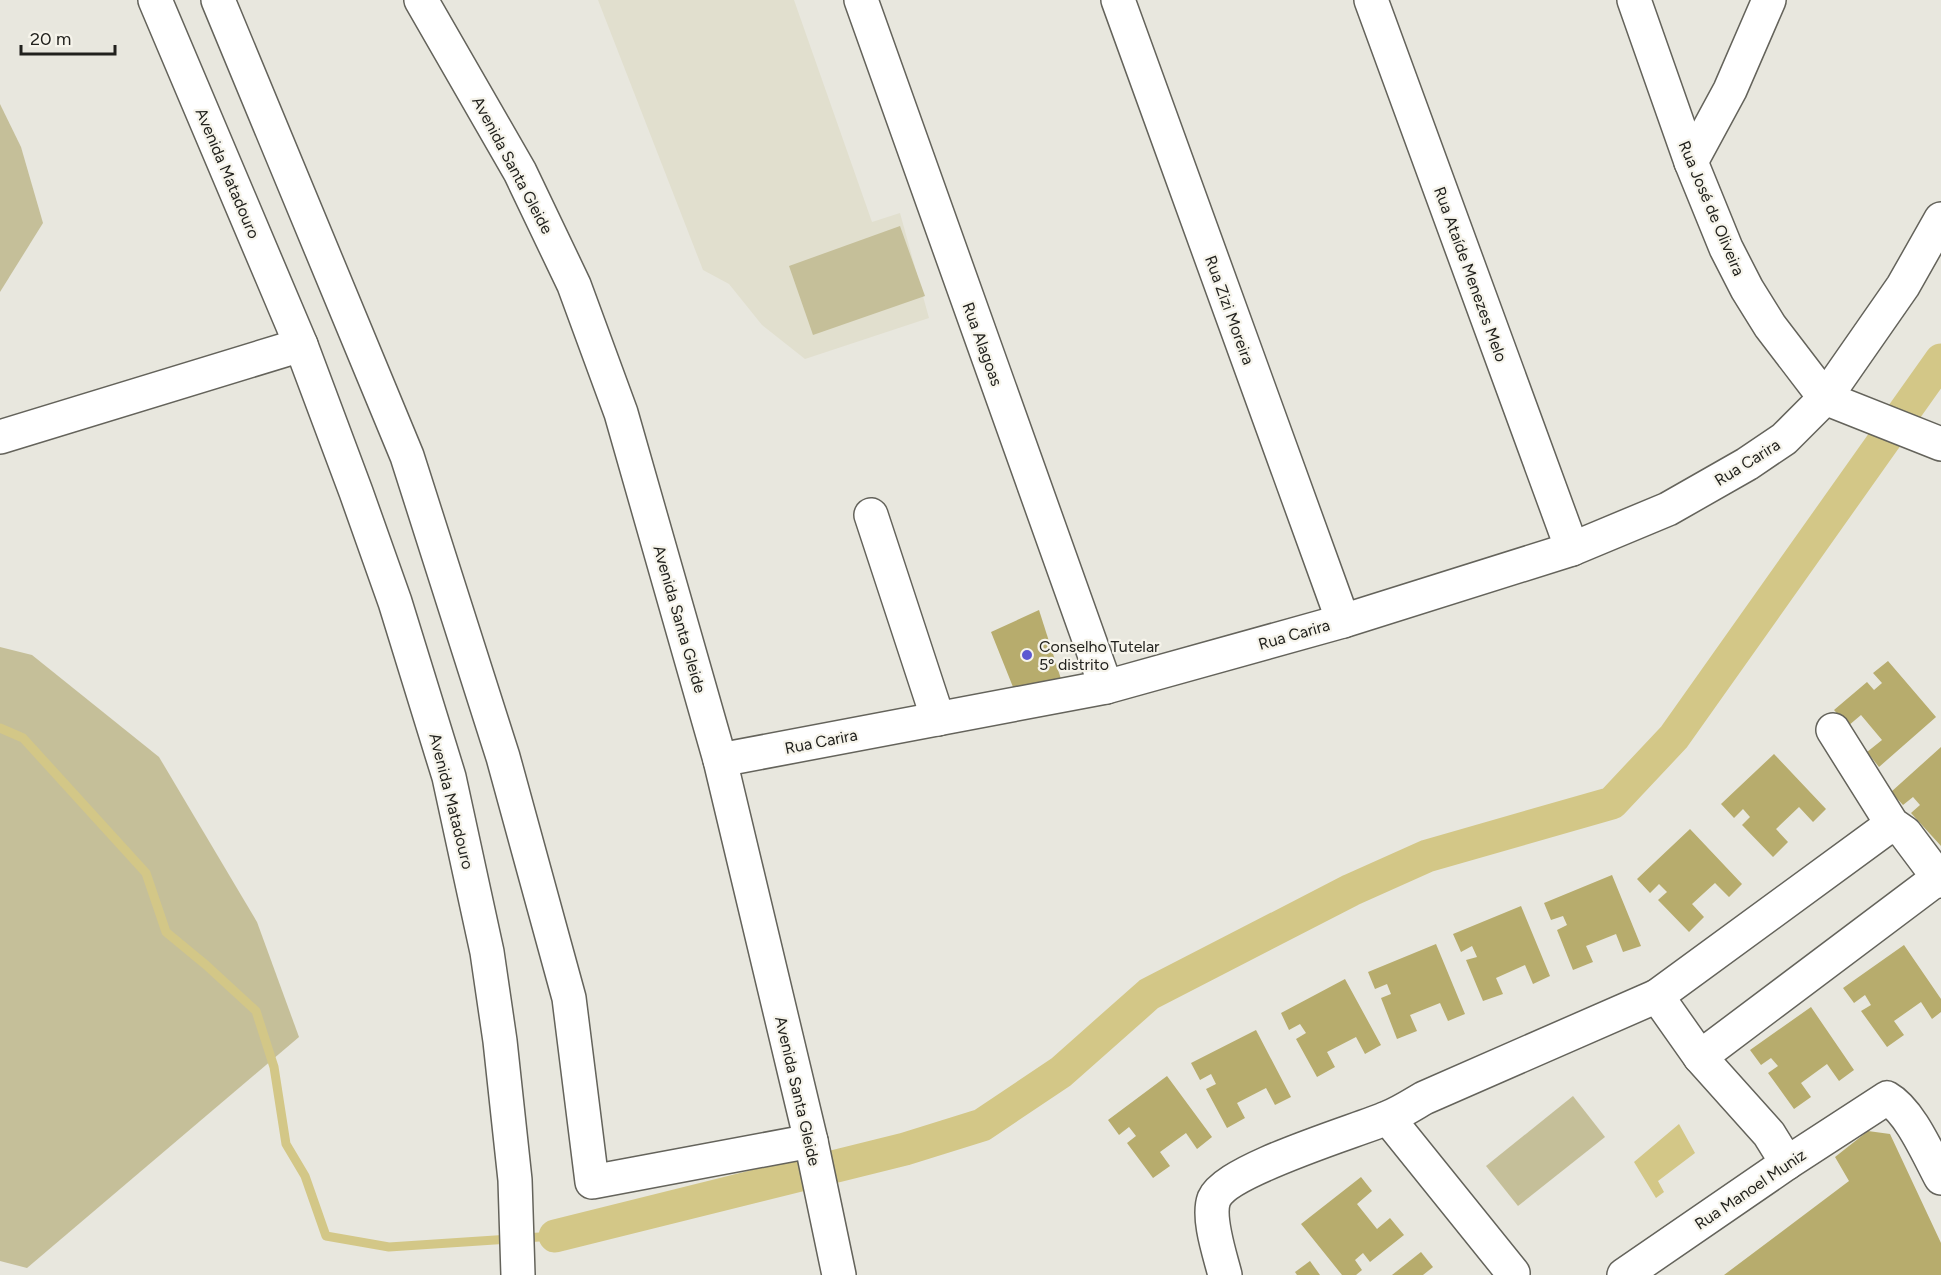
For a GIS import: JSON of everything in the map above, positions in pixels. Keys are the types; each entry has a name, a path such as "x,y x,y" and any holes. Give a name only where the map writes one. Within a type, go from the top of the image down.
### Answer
{"street":[{"name":"Avenida Matadouro","path":"155,0 301,345 391,591 449,777 487,952 500,1041 514,1180 518,1275"},
{"path":"218,0 407,456 503,757 569,998 592,1182 812,1145"},
{"name":"Avenida Santa Gleide","path":"421,0 520,172 574,285 621,413 720,760 812,1145 839,1275"},
{"name":"Rua Alagoas","path":"861,0 1106,687"},
{"name":"Rua Zizi Moreira","path":"1118,0 1343,621"},
{"name":"Rua Ataíde Menezes Melo","path":"1371,0 1572,549"},
{"name":"Rua José de Oliveira","path":"1634,0 1691,162 1726,248 1747,289 1770,326 1825,398"},
{"path":"1691,162 1730,90 1769,0"},
{"name":"Rua Carira","path":"720,760 1106,687 1343,621 1572,549 1668,509 1747,464 1784,439 1825,398 1903,286 1941,219"},
{"path":"0,437 301,345"},
{"path":"1825,398 1930,438"},
{"path":"871,515 938,719"},
{"path":"1700,1058 1940,879 1905,833 1892,824 1833,730"},
{"path":"1225,1275 1212,1217 1212,1206 1215,1196 1240,1176 1294,1152 1388,1118 1424,1098 1657,996 1892,824"},
{"path":"1657,996 1700,1058 1769,1134 1787,1163"},
{"name":"Rua Manoel Muniz","path":"1624,1275 1787,1163 1887,1098 1894,1102 1922,1141 1941,1178"},
{"path":"1388,1118 1513,1273"}],"shaded area":[{"path":"598,0 794,0 872,222 900,213 929,318 805,359 762,325 729,284 703,270"},
{"path":"0,104 21,147 43,223 0,292"},
{"path":"900,226 925,296 813,335 789,266"},
{"path":"0,647 32,655 159,757 257,922 299,1037 27,1268 0,1261"},
{"path":"1573,1096 1605,1137 1518,1206 1486,1166"},
{"path":"1679,1124 1695,1153 1658,1181 1664,1192 1656,1198 1634,1162"}],"building":[{"name":"Conselho Tutelar 5º distrito","path":"1039,610 1061,679 1051,689 1013,687 991,632"},
{"path":"1888,661 1936,717 1879,767 1867,752 1882,740 1861,715 1848,726 1834,710 1867,682 1874,690 1882,683 1873,673"},
{"path":"1941,747 1941,846 1911,813 1920,805 1913,797 1903,805 1891,792"},
{"path":"1774,754 1826,809 1813,822 1799,807 1776,829 1788,842 1773,857 1742,825 1750,817 1743,809 1734,818 1721,804"},
{"path":"1690,829 1742,884 1729,897 1715,883 1692,904 1704,917 1689,932 1658,900 1667,892 1659,884 1650,893 1637,879"},
{"path":"1612,875 1641,946 1623,952 1616,934 1586,946 1593,962 1573,970 1557,930 1567,925 1563,916 1551,920 1544,903"},
{"path":"1521,906 1550,976 1533,984 1525,965 1496,978 1503,994 1483,1001 1466,960 1477,957 1472,946 1461,952 1453,934"},
{"path":"1436,944 1465,1014 1448,1021 1440,1003 1410,1015 1417,1031 1397,1039 1381,998 1391,994 1387,984 1375,989 1368,972"},
{"path":"1904,945 1941,999 1941,1012 1932,1019 1921,1002 1894,1021 1904,1035 1887,1047 1861,1011 1871,1005 1865,995 1854,1003 1843,988"},
{"path":"1345,979 1381,1045 1365,1054 1356,1037 1327,1052 1335,1067 1317,1077 1296,1039 1306,1033 1300,1024 1289,1030 1281,1013"},
{"path":"1811,1007 1854,1070 1839,1081 1827,1064 1801,1083 1811,1097 1794,1109 1768,1073 1778,1066 1771,1058 1761,1065 1750,1050"},
{"path":"1256,1030 1291,1097 1275,1105 1266,1088 1237,1103 1245,1118 1227,1128 1206,1089 1216,1084 1211,1074 1200,1080 1191,1063"},
{"path":"1167,1076 1212,1137 1197,1149 1186,1133 1160,1152 1170,1166 1153,1178 1127,1143 1136,1136 1129,1127 1119,1135 1108,1120"},
{"path":"1868,1131 1890,1134 1941,1243 1941,1275 1724,1275 1849,1181 1835,1157"},
{"path":"1361,1177 1372,1191 1357,1204 1377,1229 1390,1218 1404,1235 1370,1262 1363,1253 1355,1260 1362,1270 1356,1275 1342,1275 1301,1224"},
{"path":"1421,1252 1433,1267 1423,1275 1392,1275"},
{"path":"1310,1261 1320,1275 1297,1275 1295,1272"}],"waterway":[{"path":"555,1236 905,1149 982,1125 1061,1072 1149,994 1351,890 1427,856 1612,803 1674,737 1941,360"},
{"path":"0,728 23,738 146,873 166,932 256,1011 274,1067 286,1144 305,1176 326,1236 389,1247 555,1236"}],"place":[{"name":"Conselho Tutelar 5º distrito","path":"1027,655"}]}
